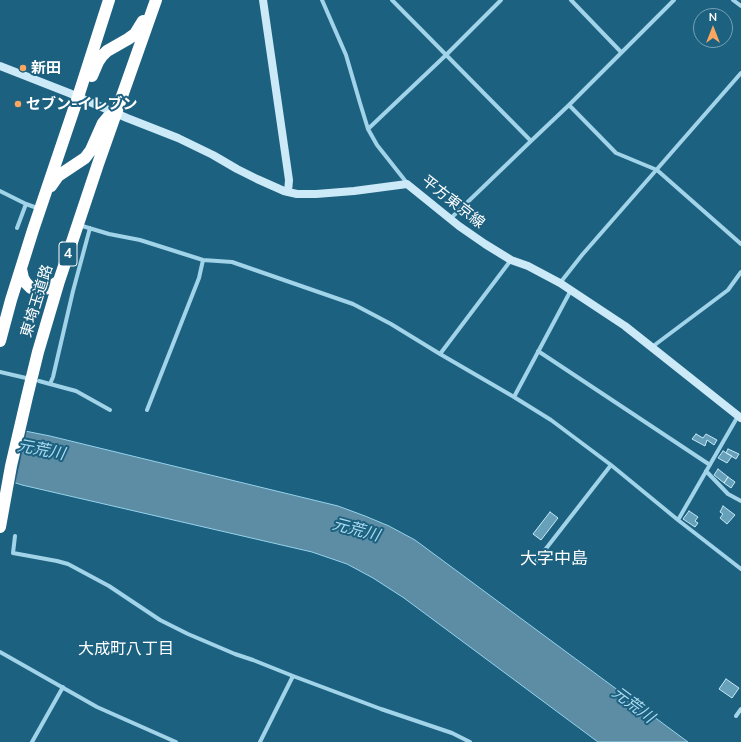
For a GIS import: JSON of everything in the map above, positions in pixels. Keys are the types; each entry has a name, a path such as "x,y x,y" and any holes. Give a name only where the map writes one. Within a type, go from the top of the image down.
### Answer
{"highway":[{"name":"東埼玉道路","path":"0,340 40,209 109,0"},
{"name":"東埼玉道路","path":"0,527 11,466 38,352 77,224 155,0"},
{"name":"4","path":"78,96 85,90 90,82 102,56 107,50 135,34 148,9 155,0"},
{"name":"4","path":"44,198 58,176 85,158 91,150 103,123 116,113"},
{"name":"4","path":"21,269 23,278 31,288 40,290 45,289 59,282"}],"main road":[{"path":"263,0 289,180 288,192"},
{"name":"平方東京線","path":"0,66 78,96 178,138 213,155 237,169 284,191 297,194 316,194 407,184 475,237 511,260 528,266 560,283 625,326 740,417"}],"street":[{"path":"322,0 346,55 368,129 377,145 407,184"},
{"path":"392,0 531,141"},
{"path":"368,129 501,0"},
{"path":"571,0 621,52"},
{"path":"450,219 674,0"},
{"path":"733,0 741,6"},
{"path":"560,283 582,255 741,73"},
{"path":"568,105 616,154 657,170 741,244"},
{"path":"0,191 40,209"},
{"path":"17,228 26,204"},
{"path":"77,224 109,234 140,240 203,260 232,262 353,304 391,324 551,420 611,465 741,569"},
{"path":"50,384 56,367 72,290 90,228"},
{"path":"147,410 199,278 203,260"},
{"path":"440,354 511,260"},
{"path":"652,347 728,290 741,272"},
{"path":"514,397 571,290"},
{"path":"538,351 710,465"},
{"path":"0,372 26,378"},
{"path":"39,381 76,391 110,410"},
{"path":"678,520 706,471 740,417"},
{"path":"534,564 611,465"},
{"path":"706,471 728,494 741,501"},
{"path":"15,536 13,553 68,564 109,586 160,620 188,634 293,676 381,709 452,733 470,742"},
{"path":"0,652 97,707 176,742"},
{"path":"260,742 293,676"},
{"path":"32,742 63,687"},
{"path":"736,716 741,709"}],"water":[{"name":"元荒川","path":"0,426 50,436 338,506 389,526 415,540 688,742 598,742 404,598 373,578 347,564 312,552 22,485 0,478"}],"pier":[{"path":"0,424 27,430 15,485 0,480"}],"building":[{"path":"696,434 703,438 706,434 717,440 714,445 707,440 705,446 692,439"},
{"path":"728,449 739,454 736,459 726,453"},
{"path":"723,451 732,456 727,463 718,458"},
{"path":"718,469 728,477 724,483 714,475"},
{"path":"728,477 735,482 731,488 724,483"},
{"path":"723,506 735,515 727,524 720,518 723,514 720,512"},
{"path":"689,511 698,517 695,521 698,523 695,527 683,519"},
{"path":"550,512 558,518 541,540 533,534"},
{"path":"726,679 739,688 732,698 719,689"}],"place":[{"name":"新田","path":"23,68"},
{"name":"セブン-イレブン","path":"18,104"}],"district":[{"name":"大字中島","path":"554,559"},
{"name":"大成町八丁目","path":"126,649"}]}
